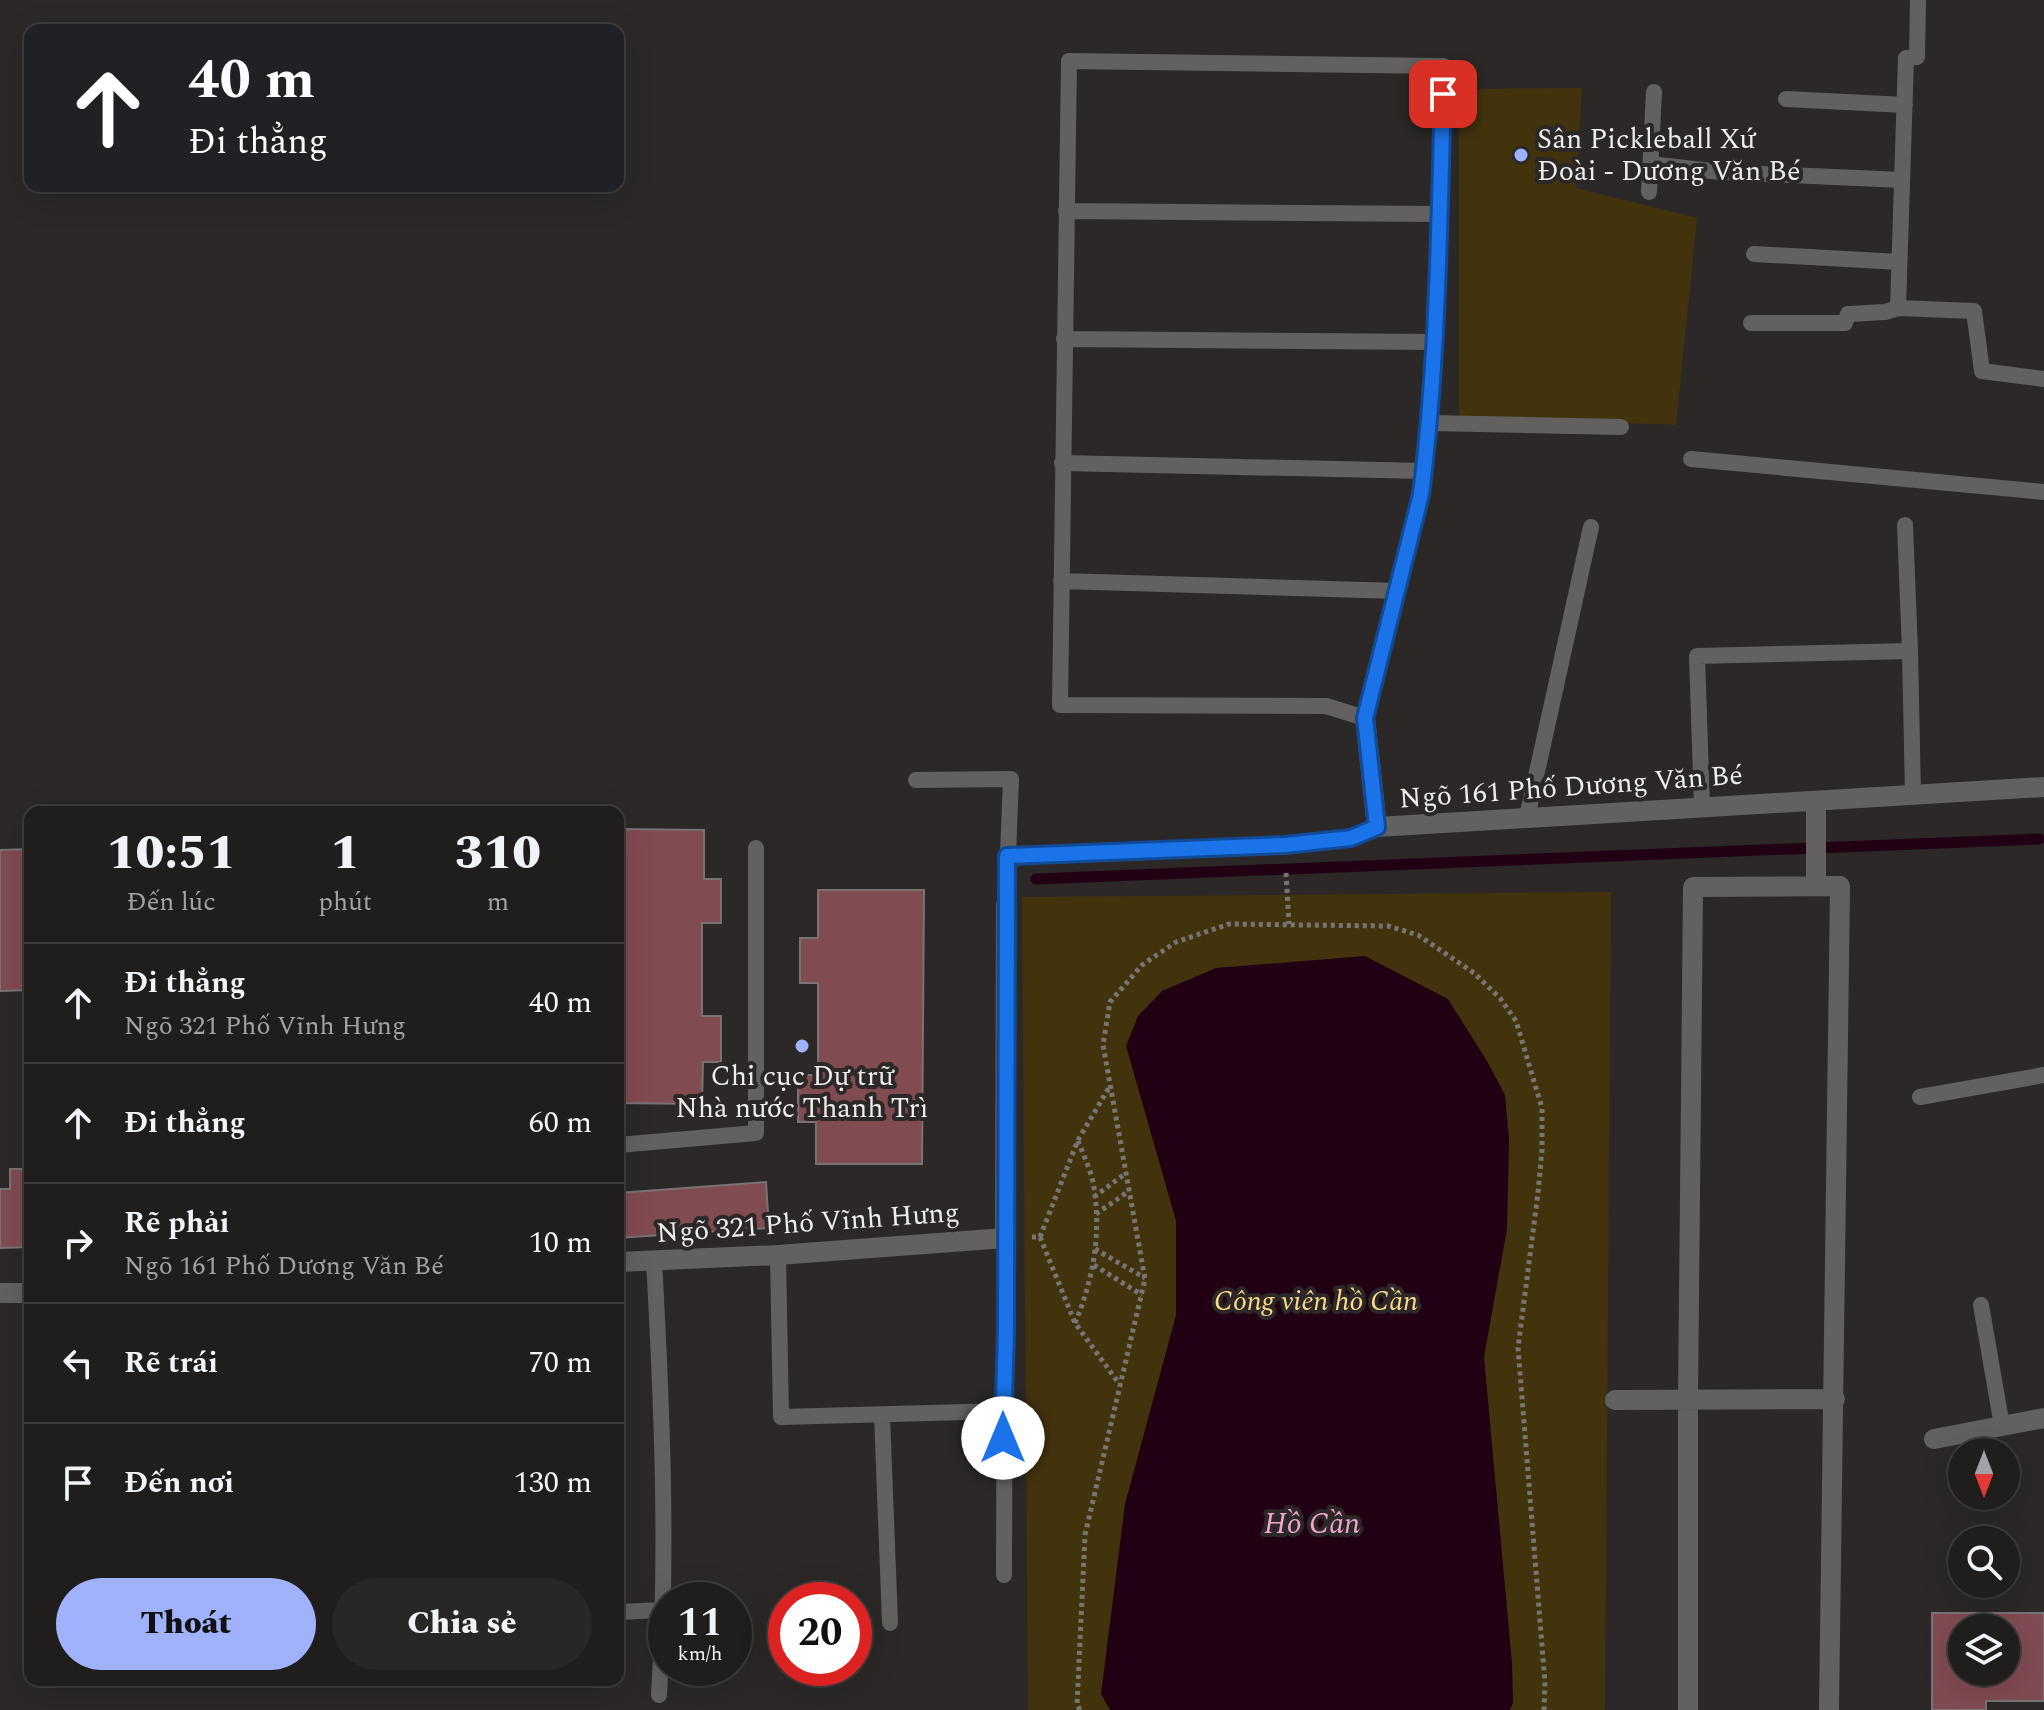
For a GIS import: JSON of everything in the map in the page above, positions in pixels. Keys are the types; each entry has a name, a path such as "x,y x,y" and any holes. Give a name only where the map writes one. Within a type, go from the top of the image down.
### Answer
{"street":[{"path":"1365,718 1377,827"},
{"name":"Ngõ 161 Phố Dương Văn Bé","path":"1377,827 1702,806 1816,811 1913,795 2044,787"},
{"path":"1816,811 1816,886"},
{"path":"1688,1710 1693,887 1840,886 1829,1710"},
{"path":"1005,1238 1006,905"},
{"name":"Ngõ 321 Phố Vĩnh Hưng","path":"624,1262 778,1255 1005,1238"},
{"path":"0,1293 24,1293"},
{"path":"1615,1400 1835,1399"},
{"path":"1934,1439 2044,1418"}],"lane":[{"path":"1898,308 1906,58 1917,57 1918,0"},
{"path":"1069,61 1444,66 1439,214 1435,342 1424,471 1398,591 1365,718 1326,706 1060,705 1069,61"},
{"path":"1649,192 1654,92"},
{"path":"1786,99 1905,105"},
{"path":"1650,164 1720,172 1902,180"},
{"path":"1066,211 1439,214"},
{"path":"1754,254 1899,262"},
{"path":"1751,323 1845,323 1848,314 1885,312 1898,308 1974,311 1982,371 2044,379"},
{"path":"1064,339 1435,342"},
{"path":"1430,423 1621,427"},
{"path":"1691,459 2044,492"},
{"path":"1062,463 1424,471"},
{"path":"1905,525 1913,795"},
{"path":"1527,817 1591,527"},
{"path":"1061,581 1398,591"},
{"path":"1702,806 1697,656 1910,651"},
{"path":"916,780 1011,779 1006,905"},
{"name":"Ngõ 161 Phố Dương Văn Bé","path":"1007,856 1285,845 1351,838 1377,827"},
{"path":"624,1144 756,1133 756,848"},
{"path":"1920,1097 2044,1075"},
{"path":"1004,1575 1005,1238"},
{"path":"778,1255 781,1417 1003,1411"},
{"path":"654,1261 663,1416 664,1582"},
{"path":"1981,1305 2002,1426"},
{"path":"882,1415 890,1623"},
{"path":"624,1612 648,1611"},
{"path":"659,1695 660,1686"}],"path":[{"path":"1286,884 1289,924"},
{"path":"1080,1710 1077,1705 1085,1535 1145,1279 1103,1045 1110,1002 1142,965 1176,942 1229,924 1289,924 1388,926 1418,935 1474,973 1500,998 1516,1021 1542,1108 1538,1193 1518,1348 1545,1683 1544,1710"},
{"path":"1110,1085 1078,1140 1040,1237 1075,1323 1120,1385"},
{"path":"1075,1323 1085,1300 1095,1249 1092,1181 1078,1140"},
{"path":"1094,1197 1126,1173"},
{"path":"1095,1214 1129,1191"},
{"path":"1005,1238 1040,1237"},
{"path":"1095,1249 1145,1279"},
{"path":"1094,1265 1142,1295"}],"green space":[{"path":"1582,88 1576,188 1697,218 1676,425 1459,416 1459,89"},
{"name":"Công viên hồ Cần","path":"1611,892 1605,1710 1028,1710 1022,897"}],"water":[{"name":"Hồ Cần","path":"1365,956 1448,999 1505,1095 1509,1139 1507,1229 1484,1357 1513,1703 1510,1710 1110,1710 1101,1694 1125,1504 1176,1315 1176,1221 1126,1046 1138,1016 1162,991 1216,968"}],"building":[{"path":"624,829 704,830 704,879 721,879 721,923 702,923 702,1016 721,1016 721,1062 703,1062 702,1104 624,1103"},
{"path":"24,849 24,990 0,991 0,850"},
{"path":"818,890 924,890 922,1164 816,1164 816,1122 798,1122 798,1075 818,1075 818,983 800,983 800,938 818,938"},
{"path":"10,1169 24,1169 24,1247 0,1248 0,1189 10,1189"},
{"path":"766,1182 769,1228 624,1238 624,1193"},
{"path":"1932,1613 2044,1613 2044,1701 1986,1701 1986,1710 1932,1710"}],"waterway":[{"path":"1036,879 2039,839"}],"place":[{"name":"Sân Pickleball Xứ Đoài - Dương Văn Bé","path":"1521,155"},
{"name":"Chi cục Dự trữ Nhà nước Thanh Trì","path":"802,1046"}],"route":[{"path":"1003,1438 1007,856 1285,845 1351,838 1377,827 1365,718 1398,591 1424,471 1434,371 1443,94"}]}
